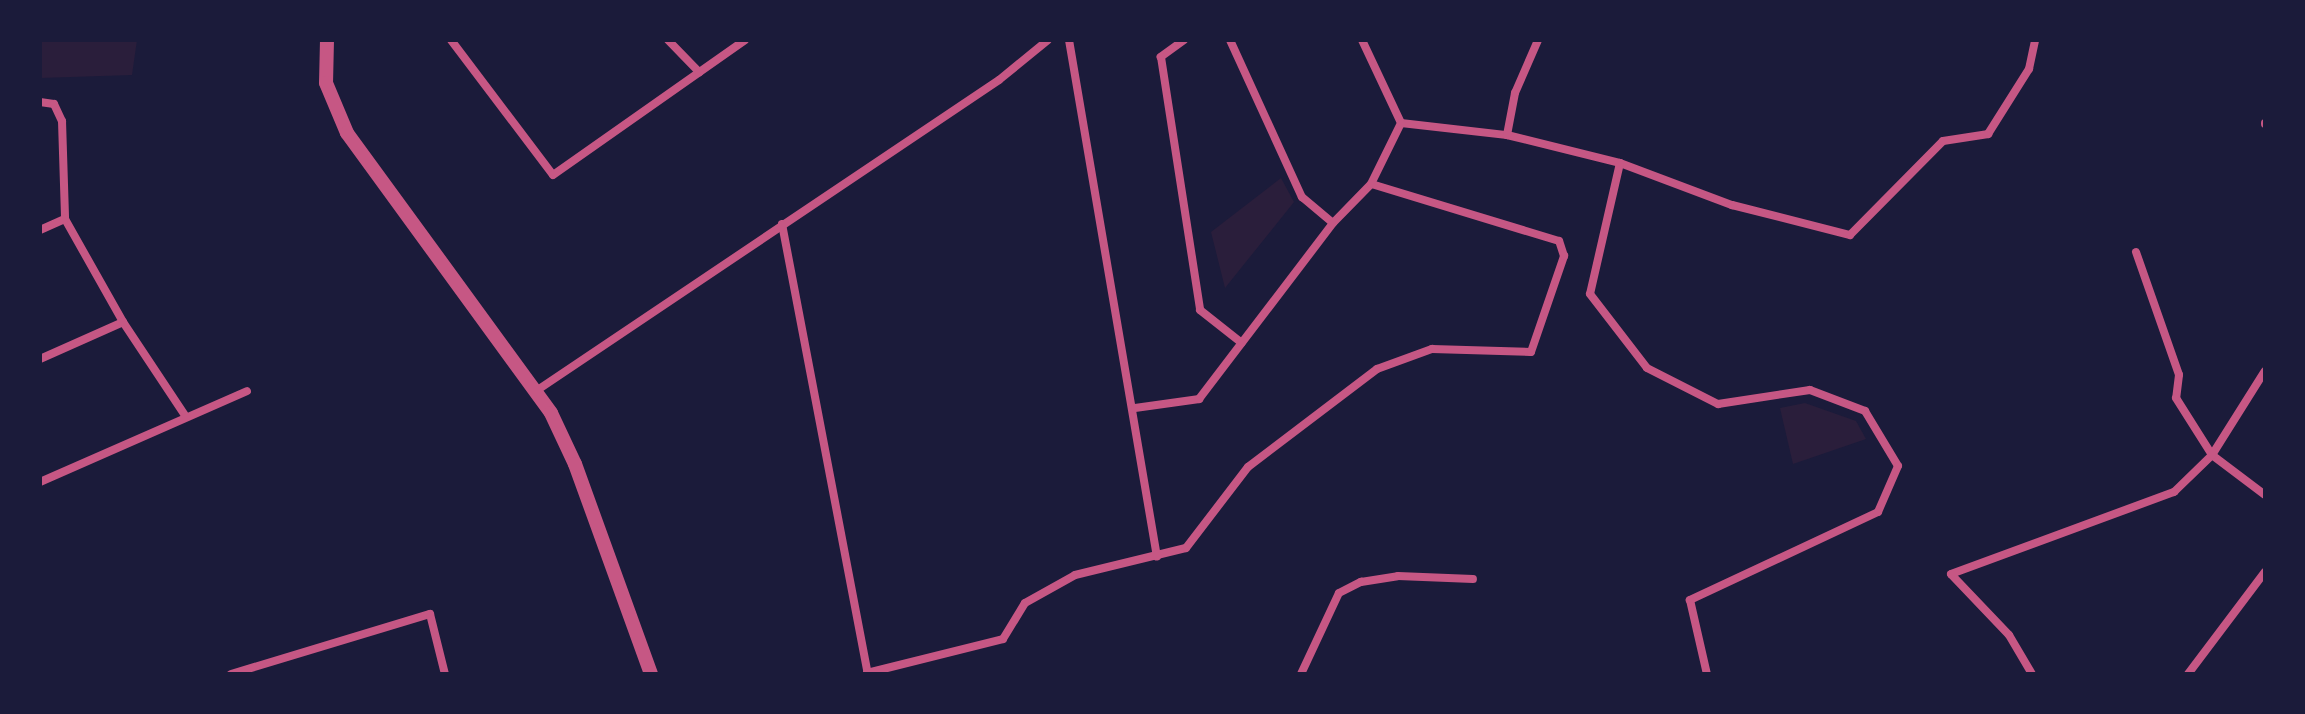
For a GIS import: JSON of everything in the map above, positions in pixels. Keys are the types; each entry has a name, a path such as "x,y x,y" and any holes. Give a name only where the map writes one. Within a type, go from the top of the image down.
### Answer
{"street":[{"path":"327,40 326,83 347,133 536,391 575,464 651,674"},
{"path":"451,40 553,175 745,40"},
{"path":"668,40 699,72"},
{"path":"536,391 999,80 1048,40"},
{"path":"1069,40 1135,408 1157,557"},
{"path":"1184,40 1161,57 1200,310 1242,343"},
{"path":"1230,40 1302,197 1333,223"},
{"path":"1362,40 1401,123"},
{"path":"1507,135 1515,93 1538,40"},
{"path":"1401,123 1507,135 1620,163 1732,205 1850,235 1943,141 1988,134 2029,69 2035,40"},
{"path":"40,102 54,104 62,121 65,219 123,322 186,417"},
{"path":"1135,408 1199,399 1333,223 1371,184 1401,123"},
{"path":"1620,163 1590,294 1647,368 1718,404 1810,390 1865,411 1898,466 1878,512 1690,600 1707,674"},
{"path":"782,224 868,673 1003,639 1025,603 1075,575 1186,548 1248,467 1377,369 1432,349 1531,352 1564,256 1559,241 1371,184"},
{"path":"40,230 65,219"},
{"path":"2136,252 2179,375 2176,398 2212,455 2265,495"},
{"path":"40,359 123,322"},
{"path":"2032,674 2009,635 1951,574 2174,492 2212,455 2265,371"},
{"path":"40,482 247,391"},
{"path":"2188,674 2265,572"},
{"path":"1301,674 1339,593 1361,582 1398,576 1473,579"},
{"path":"231,674 430,614 445,674"}],"shaded area":[{"path":"40,40 137,40 132,75 40,78"},
{"path":"1281,178 1294,202 1225,288 1211,232"},
{"path":"1805,403 1856,421 1866,439 1793,464 1780,408"}]}
